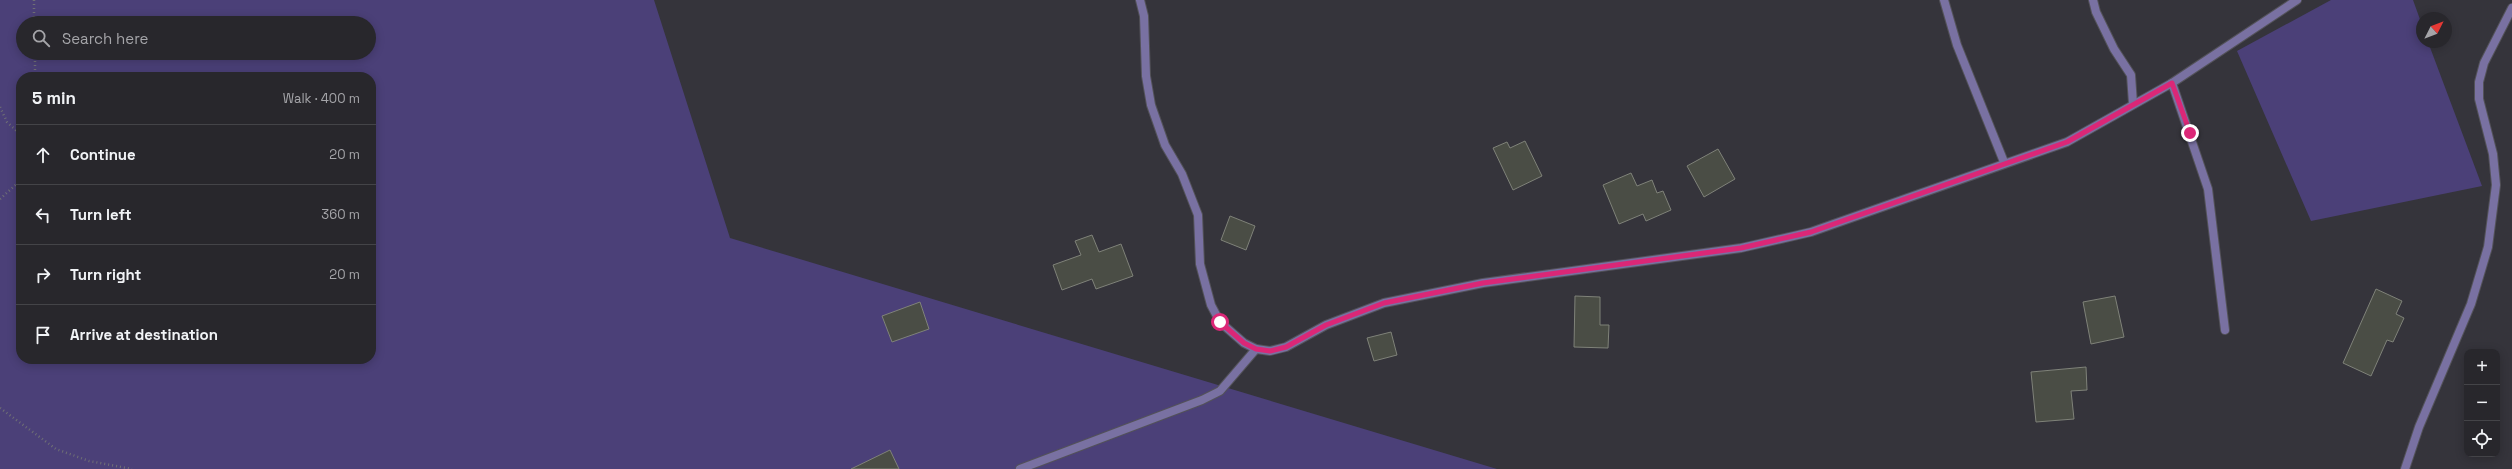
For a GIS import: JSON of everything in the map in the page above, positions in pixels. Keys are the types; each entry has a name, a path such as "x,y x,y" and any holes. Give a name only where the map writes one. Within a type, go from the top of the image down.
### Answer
{"street":[{"path":"1140,0 1144,16 1146,76 1151,105 1165,145 1182,174 1198,215 1200,264 1211,305 1220,322 1244,343 1256,349 1270,351 1286,347 1326,325 1384,303 1483,283 1741,248 1811,232 2004,162 2067,142 2172,83 2297,0"},
{"path":"1944,0 1957,45 2004,162"},
{"path":"2093,0 2096,12 2114,49 2132,75 2133,104"},
{"path":"2405,469 2419,427 2471,304 2488,247 2496,185 2493,154 2479,99 2479,82 2484,63 2512,8"},
{"path":"2172,83 2208,189 2225,330"},
{"path":"1020,469 1202,400 1220,390 1256,349"}],"path":[{"path":"34,0 34,16"},
{"path":"35,60 35,72"},
{"path":"0,107 7,122 16,130"},
{"path":"0,199 16,185"},
{"path":"0,408 56,449 89,461 132,469"}],"shaded area":[{"path":"0,0 654,0 730,238 1497,469 0,469"},
{"path":"2331,0 2413,0 2417,12 2416,12 2416,48 2430,48 2482,186 2311,221 2237,51"}],"building":[{"path":"1525,141 1542,176 1513,190 1493,148 1507,142 1510,148"},
{"path":"1718,149 1735,179 1704,197 1687,166"},
{"path":"1631,173 1637,186 1652,180 1657,193 1663,191 1671,210 1646,221 1643,214 1619,224 1603,185"},
{"path":"1230,216 1255,226 1246,250 1221,240"},
{"path":"1092,235 1099,252 1121,244 1133,276 1096,289 1092,279 1062,290 1053,265 1081,255 1075,241"},
{"path":"2376,289 2402,301 2396,314 2404,318 2393,342 2387,340 2371,376 2343,363"},
{"path":"1575,296 1600,297 1600,325 1609,325 1608,348 1574,347"},
{"path":"2115,296 2124,337 2091,344 2083,302"},
{"path":"920,302 929,329 892,342 882,316"},
{"path":"1391,332 1397,355 1374,361 1367,338"},
{"path":"2086,367 2087,390 2071,391 2074,419 2036,422 2031,372"},
{"path":"890,450 899,469 851,469"}],"route":[{"path":"1220,322 1233,335 1244,343 1256,349 1270,351 1286,347 1326,325 1384,303 1483,283 1741,248 1811,232 2004,162 2067,142 2172,83 2190,133"}]}
